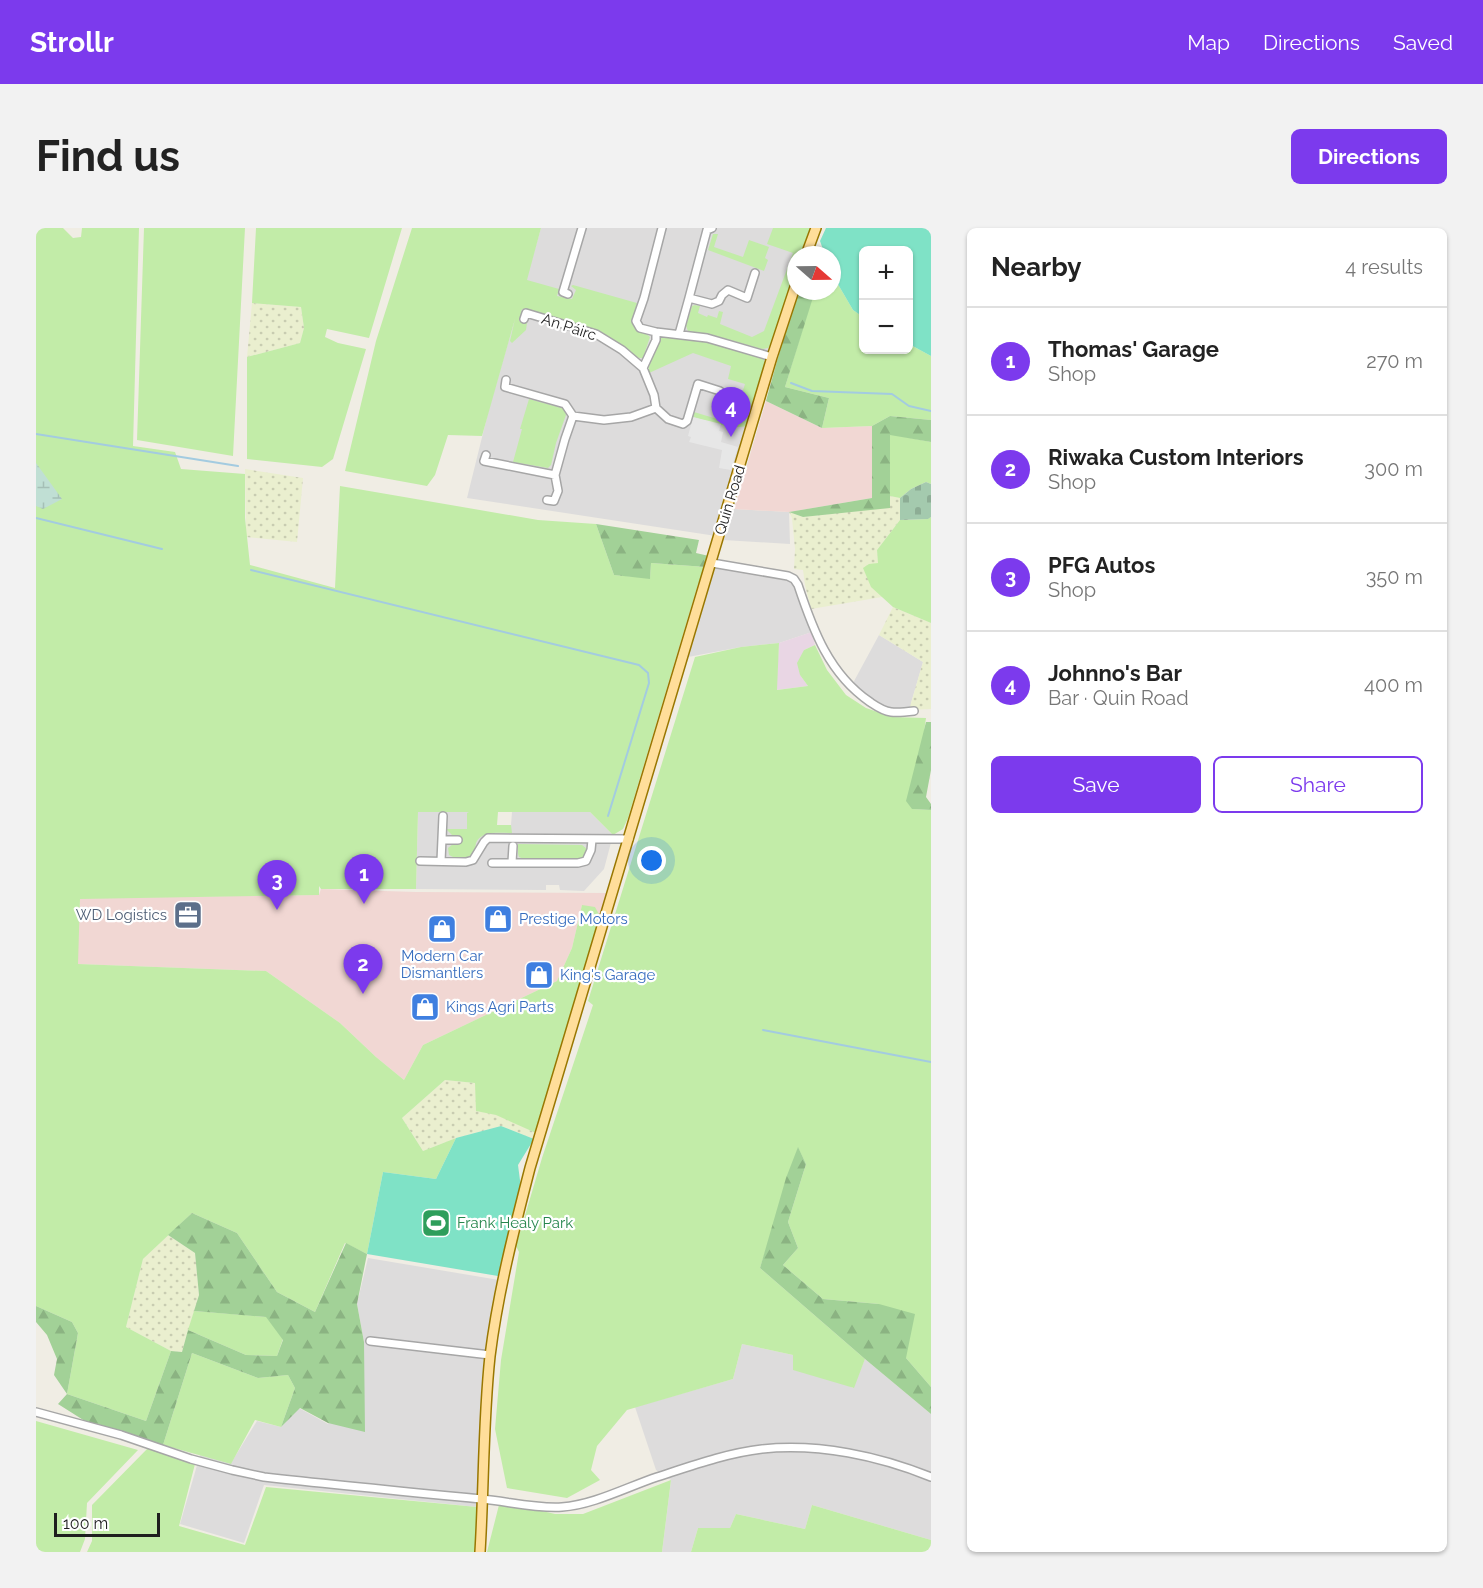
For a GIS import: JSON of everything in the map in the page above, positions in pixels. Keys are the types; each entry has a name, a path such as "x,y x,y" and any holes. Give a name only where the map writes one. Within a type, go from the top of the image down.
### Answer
{"main road":[{"path":"809,246 816,228"},
{"name":"Quin Road","path":"480,1552 490,1355 513,1231 791,300"}],"street":[{"path":"568,294 563,292 582,228"},
{"path":"662,228 636,321 640,328 707,338 772,357"},
{"path":"679,334 707,230 712,228"},
{"path":"689,298 712,304 719,301 728,290 747,297 755,273"},
{"name":"An Páirc","path":"524,319 526,313 596,334 622,350 643,368 654,395 656,408"},
{"path":"643,368 656,340 656,332"},
{"path":"506,381 505,387 565,404 573,416 604,420 631,417 656,408 668,419 683,424 687,421 698,384 720,391"},
{"path":"547,500 554,501 558,491 555,475 573,416"},
{"path":"486,455 484,461 555,475"},
{"path":"711,563 788,576 794,579 815,634 842,678 862,697 884,710 914,711"},
{"path":"441,861 443,816"},
{"path":"420,861 466,862 473,860 488,838 629,839"},
{"path":"442,840 458,840"},
{"path":"492,863 578,863 586,861 590,856 592,840"},
{"path":"512,862 513,846"},
{"path":"370,1341 490,1355"},
{"path":"36,1412 122,1435 191,1459 264,1477 554,1508 579,1504 706,1462 761,1449 819,1449 854,1454 894,1463 931,1477"}],"shaded area":[{"path":"541,228 810,228 803,246 787,246 787,296 716,536 467,498 489,409"},
{"path":"766,401 822,428 872,426 872,498 789,512 734,509"},
{"path":"693,417 721,424 719,431 723,432 721,442 738,447 731,470 719,468 722,450 689,442 691,437 688,436"},
{"path":"734,509 789,512 790,544 724,540"},
{"path":"717,568 794,582 812,632 779,643 741,647 688,657 713,570"},
{"path":"812,632 815,645 804,650 800,675 808,686 776,690 779,643"},
{"path":"879,635 923,662 909,710 892,710 878,704 853,683"},
{"path":"418,812 497,812 497,825 511,825 512,812 590,812 613,835 604,869 584,891 560,890 559,885 546,885 546,890 416,889"},
{"path":"321,889 608,893 601,918 582,905 572,948 557,981 423,1045 404,1080 340,1023 266,971 77,964 80,898 319,895"},
{"path":"368,1258 499,1280 485,1364 477,1507 264,1485 244,1543 180,1524 200,1455 231,1463 257,1421 281,1427 299,1408 328,1424 364,1342 357,1304"},
{"path":"742,1344 793,1355 853,1388 865,1359 931,1414 931,1540 812,1505 805,1529 736,1514 730,1528 698,1528 691,1552 662,1552 671,1480 656,1470 635,1407 733,1379"}],"green space":[{"path":"36,228 63,228 73,238 81,237 82,228 139,228 133,446 175,452 181,469 245,474 245,518 250,565 335,588 340,486 538,520 596,524 614,575 650,578 651,563 706,567 698,584 628,818 623,829 613,835 590,812 498,812 497,825 511,825 512,833 486,834 478,839 472,858 453,857 449,855 448,848 459,843 460,836 452,835 446,829 467,829 467,813 469,812 418,812 416,889 321,889 319,886 319,895 80,899 78,964 266,971 340,1023 404,1080 423,1045 557,981 572,948 582,905 595,907 601,918 536,1133 496,1115 476,1111 475,1083 445,1080 402,1118 423,1151 456,1138 436,1179 383,1172 367,1254 345,1243 315,1312 277,1292 237,1233 192,1213 143,1259 126,1327 171,1351 146,1421 67,1394 78,1333 72,1322 36,1306"},
{"path":"144,228 245,228 233,456 137,440"},
{"path":"256,228 402,228 369,338 327,329 325,337 338,343 366,349 333,459 322,467 247,459 247,357 300,343 304,328 301,307 252,303"},
{"path":"412,228 541,228 527,280 559,289 557,296 572,299 576,290 571,286 573,285 637,303 632,323 650,337 643,358 639,358 594,331 522,309 519,321 527,323 526,330 512,343 510,341 515,319 482,436 448,435 435,475 427,486 345,471 376,341"},
{"path":"773,228 810,228 803,246 787,246 787,251 767,244"},
{"path":"826,228 931,228 931,356 913,346 913,246 859,246 859,314 853,310 841,289 841,246 822,246 820,241"},
{"path":"713,234 718,234 714,247 743,257 749,240 769,247 764,271 708,250"},
{"path":"787,269 787,296 768,348 762,349 688,331 686,326 692,306 695,305 700,306 698,313 707,317 708,315 717,318 719,311 723,312 720,324 752,337 764,331"},
{"path":"841,289 853,310 859,314 859,354 913,354 913,346 931,356 931,420 890,416 872,426 822,428 829,398 785,387 811,300 841,300"},
{"path":"796,300 812,300 785,387 829,398 822,428 766,401"},
{"path":"252,303 301,307 304,328 300,343 247,357"},
{"path":"663,336 705,342 760,356 764,360 765,367 747,426 727,426 693,417 694,412 727,422 734,418 745,384 728,379 731,366 693,353 649,373 657,341"},
{"path":"529,399 562,408 565,411 566,415 551,465 548,468 513,462"},
{"path":"890,416 931,420 931,442 890,435 890,508 803,517 789,512 872,498 872,426"},
{"path":"890,434 931,442 931,484 926,482 911,489 900,498 890,496"},
{"path":"36,463 62,499 43,509 36,506"},
{"path":"245,469 303,478 297,542 246,537"},
{"path":"926,482 931,484 931,517 900,520 900,498 911,489"},
{"path":"890,496 900,498 900,520 877,550 882,597 811,609 803,570 794,569 795,549 792,518 789,512 803,517 890,507"},
{"path":"931,517 931,623 893,607 871,587 863,568 869,564 878,563 877,550 900,520"},
{"path":"596,524 699,540 696,553 709,556 706,567 651,563 650,579 614,575"},
{"path":"893,607 931,623 931,709 909,710 923,662 879,635"},
{"path":"779,643 777,690 808,686 800,675 797,663 804,650 815,645 827,670 846,695 866,708 892,717 926,718 913,809 931,810 931,1387 906,1358 879,1304 823,1299 783,1265 798,1248 788,1222 806,1164 798,1148 760,1268 865,1359 854,1388 793,1370 793,1355 742,1344 733,1379 627,1410 597,1446 591,1470 600,1480 567,1498 507,1488 495,1429 501,1360 519,1252 516,1246 542,1158 593,1005 588,1001 695,657 741,647"},
{"path":"926,722 931,722 931,770 926,797 931,804 931,810 912,809 906,801"},
{"path":"518,844 582,845 587,849 585,858 582,859 524,859 519,857"},
{"path":"445,1080 476,1083 477,1111 498,1115 536,1133 534,1139 501,1126 456,1138 423,1151 402,1118"},
{"path":"501,1126 534,1139 518,1165 521,1188 498,1276 367,1254 383,1172 436,1179 456,1138"},
{"path":"798,1147 806,1164 788,1222 798,1248 783,1265 823,1299 879,1304 915,1314 906,1358 931,1387 931,1414 760,1268 786,1178"},
{"path":"192,1213 237,1233 277,1292 315,1312 346,1243 367,1254 357,1304 364,1342 365,1432 328,1423 300,1408 281,1427 295,1388 288,1375 258,1378 192,1353 163,1445 88,1423 58,1404 67,1394 146,1421 171,1351 182,1352 188,1330 246,1355 277,1356 283,1340 266,1317 194,1311 199,1295 195,1253 168,1235"},
{"path":"168,1235 195,1253 199,1295 182,1352 171,1351 126,1327 143,1259"},
{"path":"36,1306 72,1322 78,1333 67,1394 54,1375 57,1359 47,1335 36,1322"},
{"path":"194,1311 267,1317 283,1339 277,1356 246,1355 188,1330"},
{"path":"192,1353 258,1378 288,1375 295,1388 281,1427 255,1420 231,1464 163,1445"},
{"path":"36,1421 138,1450 87,1503 85,1539 80,1552 36,1552"},
{"path":"148,1448 195,1464 179,1526 245,1545 266,1487 477,1507 475,1552 87,1552 92,1541 92,1505"},
{"path":"671,1480 662,1552 487,1552 500,1501 555,1514 583,1514"},
{"path":"812,1505 931,1540 931,1552 691,1552 698,1528 730,1528 736,1514 805,1529"}],"waterway":[{"path":"791,383 812,391 892,394 909,406 931,411"},
{"path":"36,434 238,466"},
{"path":"36,518 162,549"},
{"path":"251,570 639,665 648,673 649,683 608,816"},
{"path":"763,1030 931,1062"}],"place":[{"name":"Johnno's Bar","path":"731,437"},
{"name":"Thomas' Garage","path":"364,904"},
{"name":"PFG Autos","path":"277,910"},
{"name":"WD Logistics","path":"188,915"},
{"name":"Prestige Motors","path":"498,919"},
{"name":"Modern Car Dismantlers","path":"442,929"},
{"name":"King's Garage","path":"539,975"},
{"name":"Riwaka Custom Interiors","path":"363,994"},
{"name":"Kings Agri Parts","path":"425,1007"},
{"name":"Frank Healy Park","path":"436,1223"}]}
